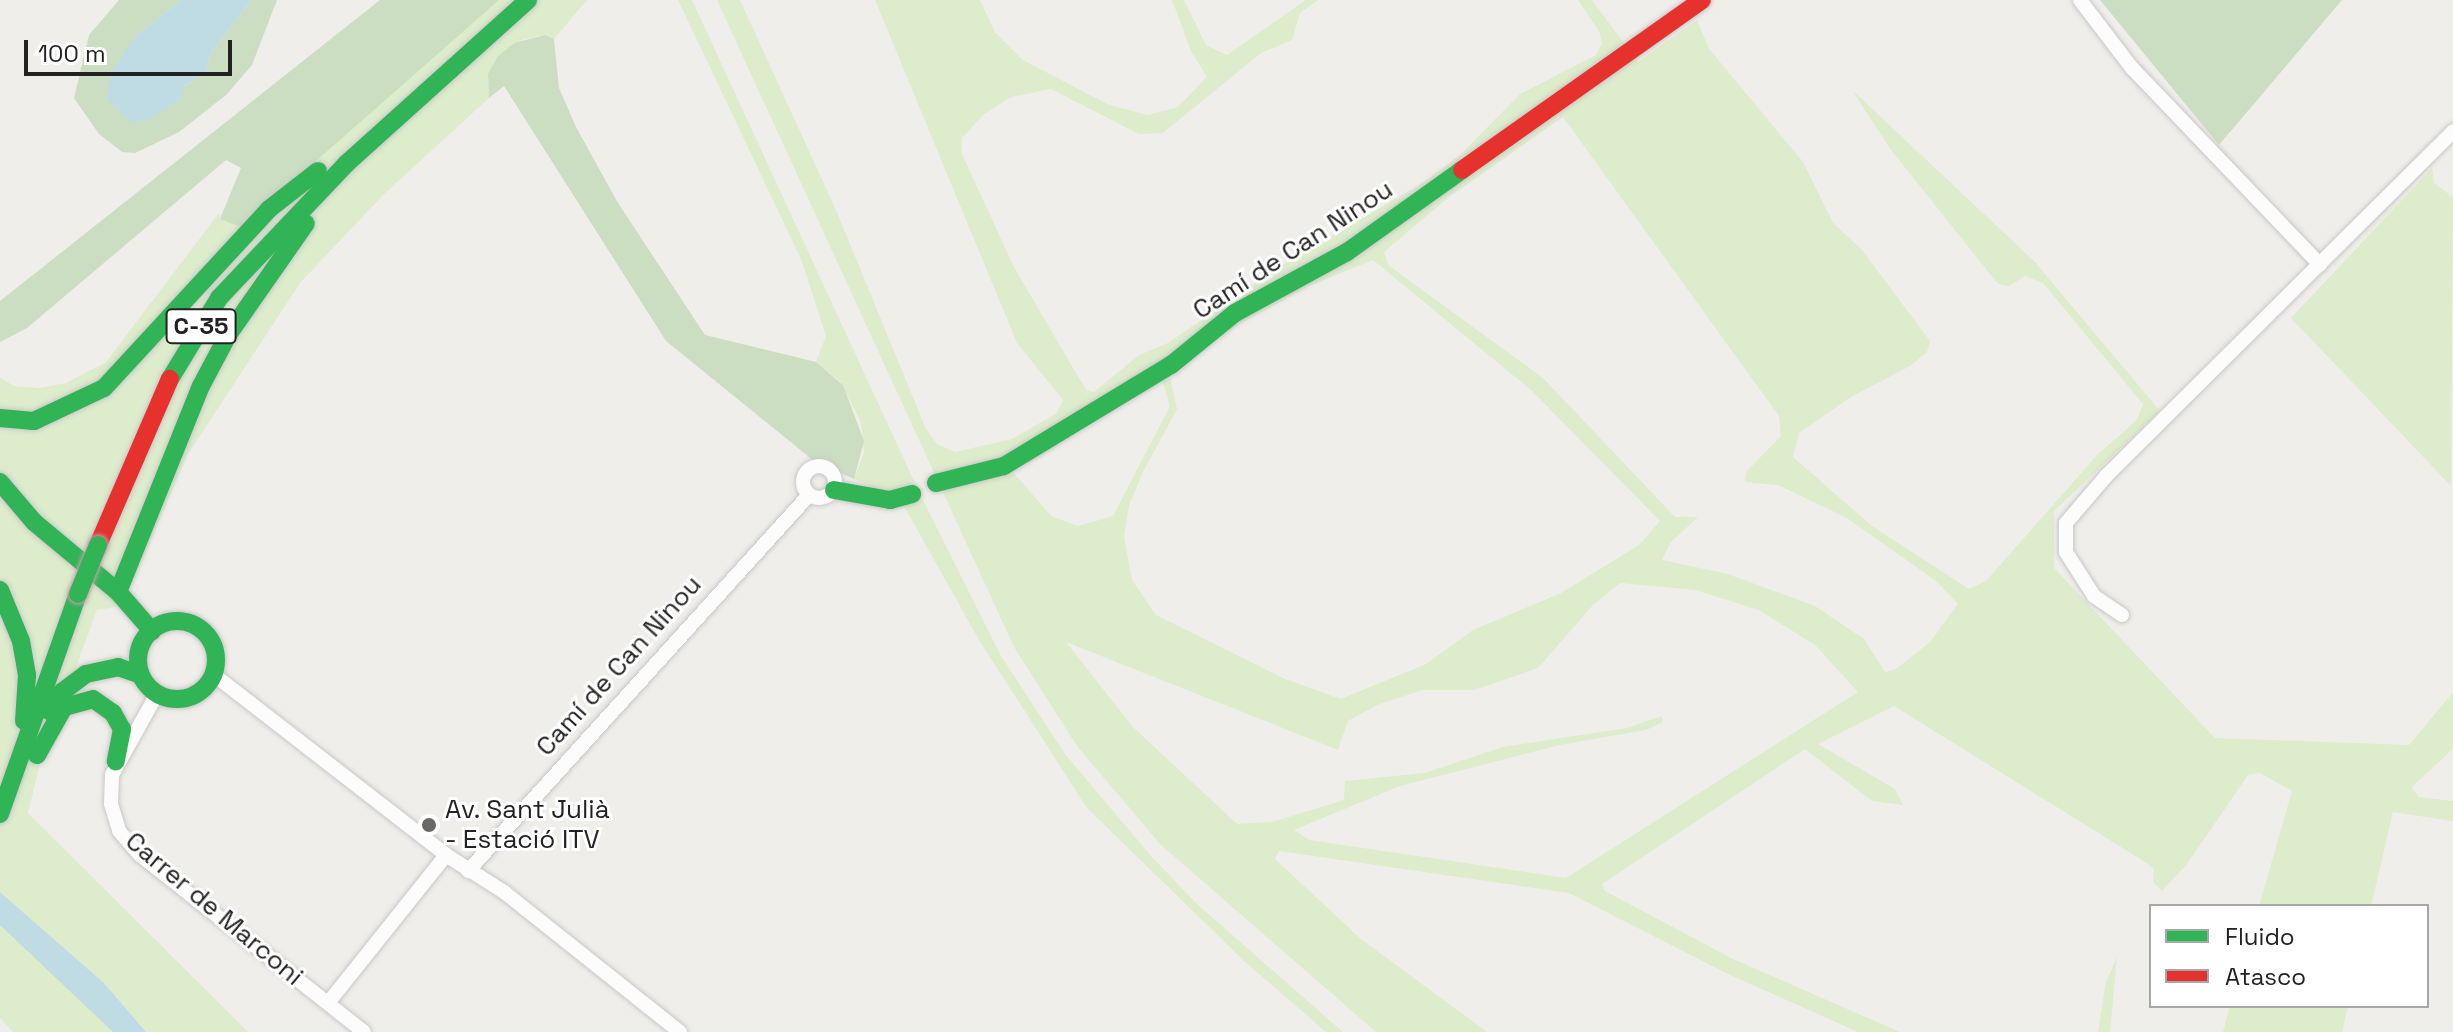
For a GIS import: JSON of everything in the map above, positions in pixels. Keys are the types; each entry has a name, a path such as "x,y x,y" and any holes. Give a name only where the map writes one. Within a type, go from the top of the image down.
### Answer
{"main road":[{"name":"C-35","path":"0,814 78,594 155,403 219,298 294,215 528,0"},
{"name":"Camí de Can Ninou","path":"936,483 1004,466 1171,365 1235,313 1347,252 1702,0"},
{"path":"0,418 34,421 104,388 269,209 338,156 386,129"},
{"path":"118,592 179,429 228,335 365,148"},
{"path":"0,409 55,413"},
{"path":"0,482 34,522 118,592 152,631"},
{"path":"834,490 890,500 912,494"},
{"path":"0,505 34,522"},
{"path":"0,590 14,614 27,675 16,769"},
{"path":"16,769 36,756 52,704 86,674 118,667 141,675 157,694 185,698 202,690 213,674 211,641 194,625 172,622 152,631 140,646 141,675"},
{"path":"45,734 64,707 93,699 113,713 122,729 116,761"}],"street":[{"path":"2080,0 2132,68 2320,265"},
{"path":"2122,615 2094,596 2066,552 2066,523 2107,475 2453,131"},
{"path":"816,466 831,470 834,490 822,499 809,495 802,481 816,466"},
{"name":"Camí de Can Ninou","path":"468,871 809,495"},
{"path":"213,674 446,855 504,892 680,1032"},
{"path":"116,761 157,694"},
{"name":"Carrer de Marconi","path":"116,761 111,804 128,844 364,1032"},
{"path":"328,1003 446,855"}],"green space":[{"path":"119,0 181,0 135,37 184,86 206,72 210,55 251,0 277,0 252,65 226,95 179,132 135,153 122,152 99,134 74,98 89,35"},
{"path":"380,0 499,0 241,227 220,219 241,168 226,160 27,328 0,342 0,301"},
{"path":"499,0 587,0 554,39 545,35 524,39 497,57 488,74 489,98 383,195 300,283 188,454 130,588 115,607 97,610 39,768 28,813 248,1032 146,1032 104,983 0,892 0,378 14,386 40,388 66,383 106,362 219,213 220,219 315,159"},
{"path":"678,0 692,0 920,494 1001,656 1065,754 1151,856 1197,904 1343,1032 1326,1032 1243,960 1087,808 979,640 900,499 854,479 864,453 861,422 840,381 816,362 826,336 801,259"},
{"path":"717,0 740,0 836,210 926,429 937,444 955,452 1012,439 1057,413 1063,400 1017,343 875,0 980,0 995,32 1023,60 1107,104 1147,115 1178,107 1207,77 1191,51 1172,0 1184,0 1206,45 1227,55 1306,0 1318,0 1300,13 1292,40 1261,53 1163,133 1139,134 1051,89 1011,97 984,114 962,138 962,154 1014,267 1086,390 1094,392 1139,355 1168,343 1271,272 1424,182 1462,153 1520,94 1596,55 1602,43 1599,31 1578,0 1592,0 1638,62 1697,20 1709,49 1803,162 1833,223 1862,250 1930,341 1927,352 1910,366 1851,397 1799,433 1793,457 1872,526 1969,589 1986,581 2097,455 2137,420 2143,404 2043,283 2025,276 2009,286 1998,284 1891,150 1852,90 2034,261 2160,411 2054,511 2054,568 2215,738 2409,745 2453,692 2453,749 2412,787 2418,797 2453,801 2453,821 2393,812 2371,904 2260,904 2292,791 2260,773 2248,775 2187,864 2162,891 2153,882 2154,869 2145,862 1894,706 1818,744 1895,789 1903,805 1872,801 1805,749 1602,884 1605,891 1733,959 1900,1032 1858,1032 1728,974 1569,893 1279,851 1275,859 1361,939 1487,1032 1376,1032 1160,844 1077,746 1014,647","holes":["1563,117 1779,416 1781,436 1746,472 1745,482 1778,485 1847,518 1936,581 1958,604 1930,642 1896,669 1885,672 1864,639 1815,606 1728,574 1662,560 1670,543 1698,517 1675,517 1543,378 1388,265 1384,252 1449,197","1373,260 1531,390 1660,521 1639,545 1561,593 1473,630 1426,664 1341,699 1285,679 1156,615 1132,580 1124,537 1129,505 1177,409 1170,377 1222,334 1307,287","1163,382 1170,406 1113,516 1078,526 1051,516 1012,471 1052,450 1071,432","1620,583 1695,590 1759,610 1815,645 1858,692 1566,878 1309,840 1294,830 1400,786 1560,745 1646,730 1663,722 1662,716 1627,728 1503,747 1425,773 1345,781 1344,800 1272,822 1237,824 1132,726 1066,642 1338,750 1348,721 1377,705 1423,690 1474,690 1538,668 1593,605"]},
{"path":"2100,0 2342,0 2219,145"},
{"path":"545,35 554,39 559,88 576,127 618,203 705,335 816,362 843,385 864,441 854,479 814,461 666,341 504,86 489,98 488,74 497,57 514,43"},
{"path":"2432,168 2434,183 2453,197 2451,486 2291,318"},
{"path":"0,925 40,959 113,1032 13,1032 0,1018"},
{"path":"2117,957 2110,1032 2098,1032 2106,982"},
{"path":"2229,1008 2348,1008 2342,1032 2223,1032"}],"water":[{"path":"181,0 251,0 210,55 206,72 184,86 181,99 150,119 131,123 107,98 110,74 135,37"},
{"path":"0,892 104,983 146,1032 113,1032 0,925"}],"traffic: fast":[{"path":"170,379 219,298 346,164 528,0"},
{"path":"936,483 1004,466 1171,365 1235,313 1347,252 1462,170"},
{"path":"0,418 34,421 104,388 269,209 318,171"},
{"path":"118,592 201,386 228,335 306,223"},
{"path":"0,482 34,522 118,592 152,631"},
{"path":"834,490 890,500 912,494"},
{"path":"78,594 98,545"},
{"path":"0,590 21,641 27,675 24,721"},
{"path":"0,814 78,594"},
{"path":"177,621 192,624 204,633 213,645 216,660 213,675 204,687 192,696 177,699 162,696 150,687 141,675 138,660 141,645 150,633 162,624 177,621"},
{"path":"49,711 62,692 86,674 118,667 141,675"},
{"path":"37,755 64,707 93,699 113,713 122,729 116,761"}],"traffic: jam":[{"path":"1462,170 1702,0"},
{"path":"98,545 170,379"}],"place":[{"name":"Av. Sant Julià - Estació ITV","path":"429,825"}]}
